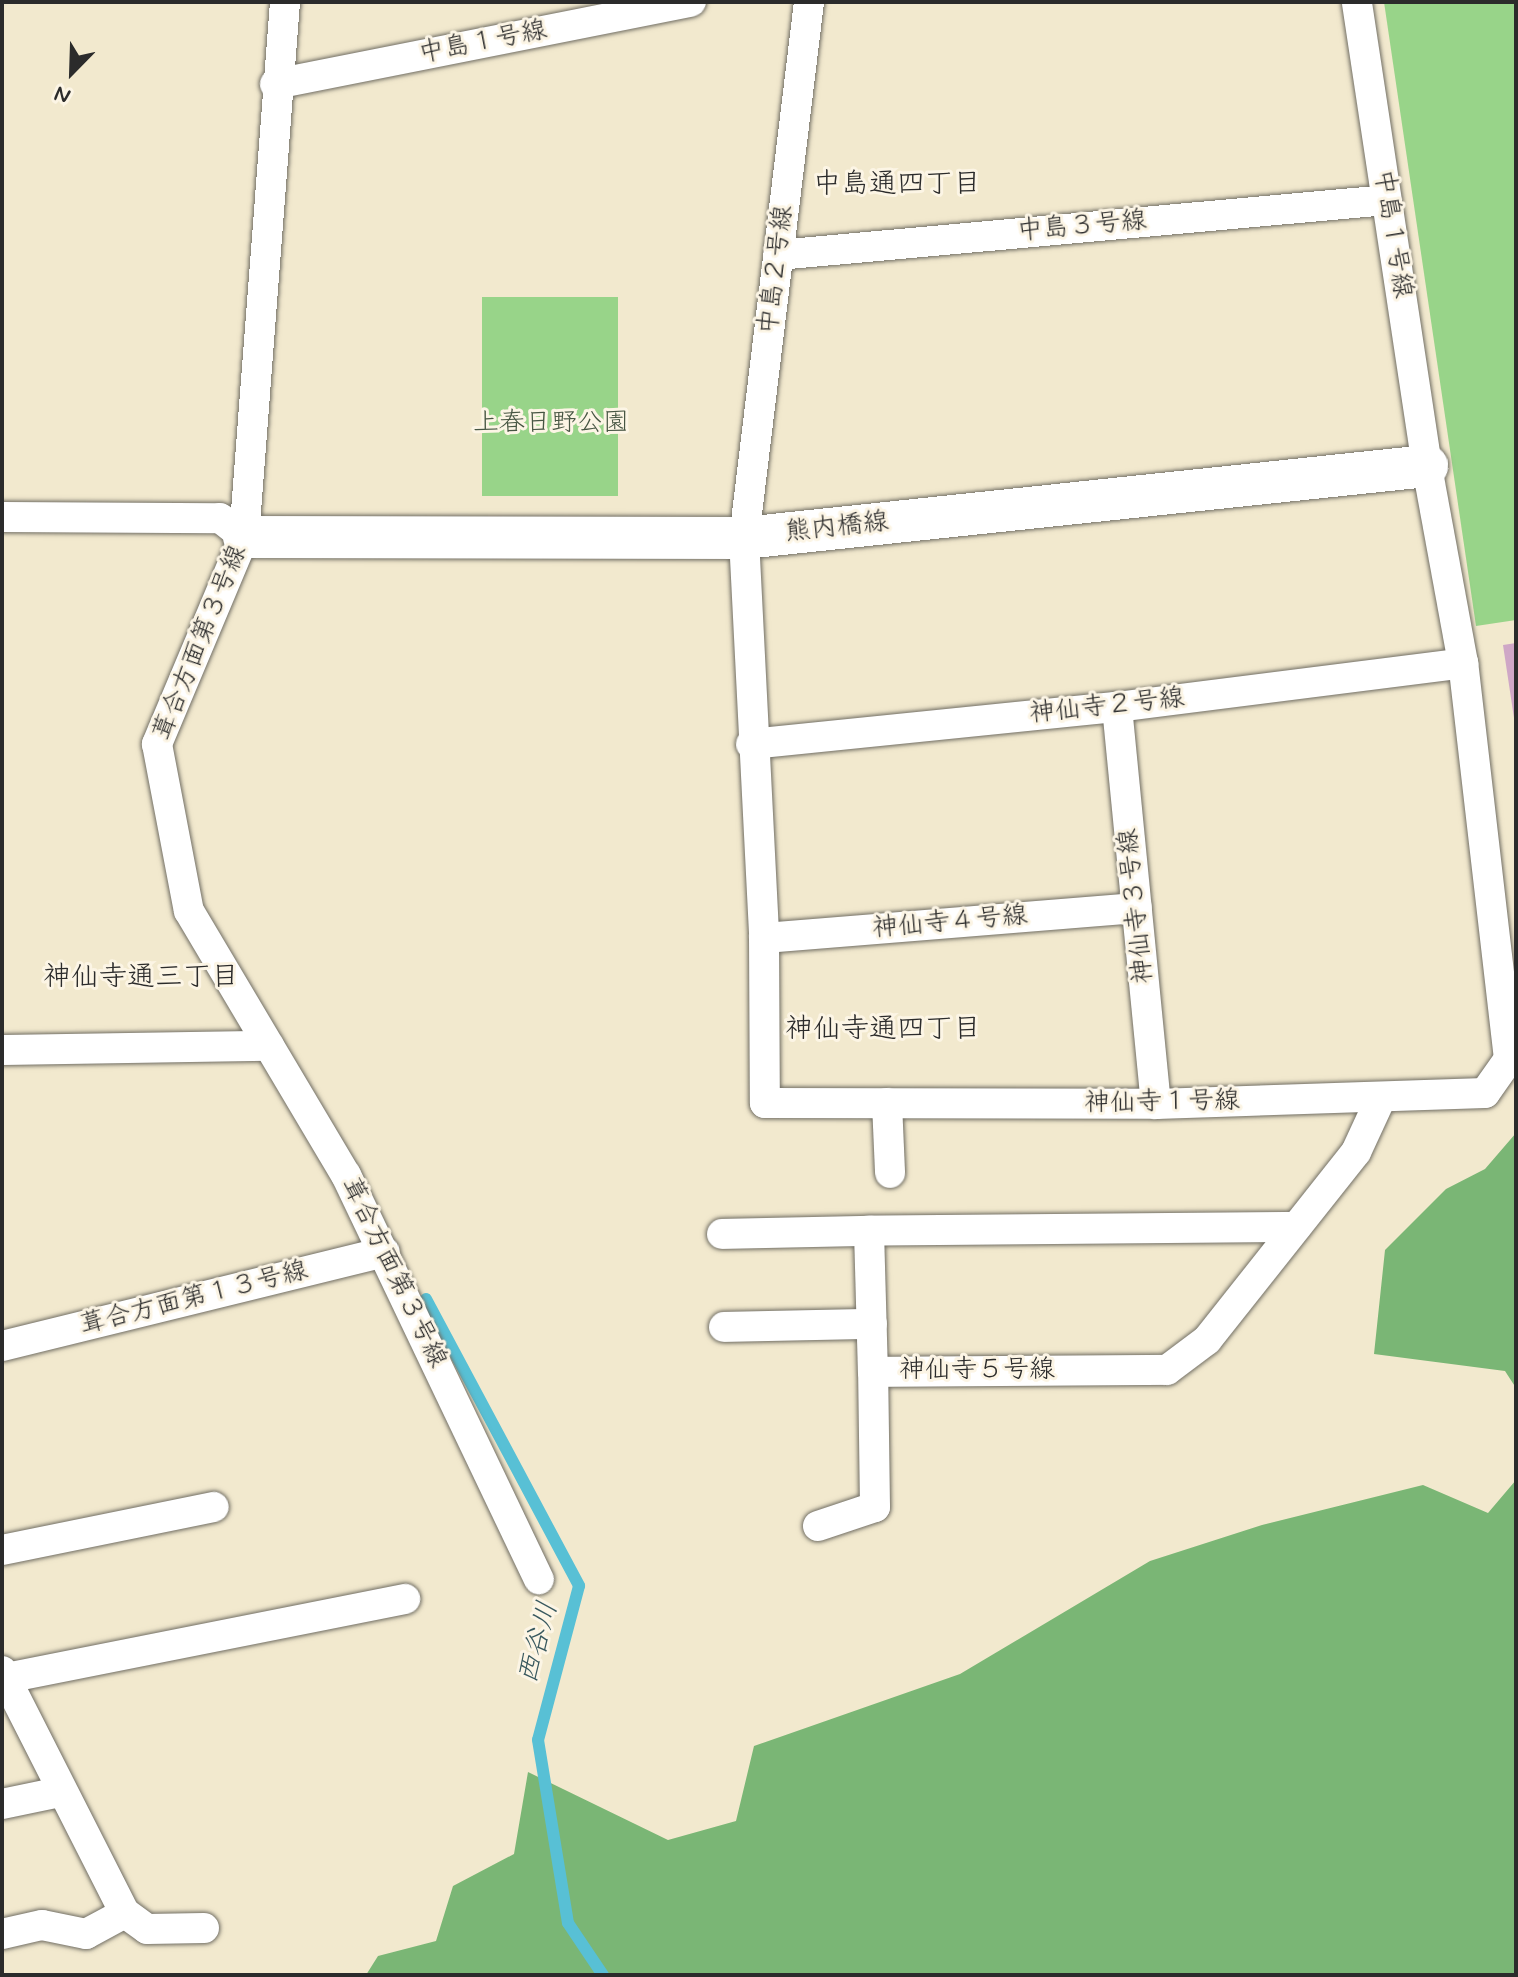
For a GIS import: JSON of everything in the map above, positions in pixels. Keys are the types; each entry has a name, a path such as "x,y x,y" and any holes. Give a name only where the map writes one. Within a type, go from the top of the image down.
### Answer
{"street":[{"name":"葺合方面第３号線","path":"285,2 275,84 244,537 157,744 189,911 385,1252 539,1579"},
{"name":"中島１号線","path":"275,84 691,2"},
{"name":"中島２号線","path":"744,538 809,2"},
{"name":"中島１号線","path":"1357,2 1427,466"},
{"name":"中島３号線","path":"778,255 1387,200"},
{"name":"熊内橋線","path":"244,537 744,538 1427,466"},
{"name":"神仙寺１号線","path":"744,538 751,744 764,938 765,1103 1156,1104 1485,1093 1509,1059 1463,663 1427,466"},
{"path":"2,517 220,518 244,537"},
{"name":"神仙寺２号線","path":"751,744 1117,707 1463,663"},
{"name":"神仙寺３号線","path":"1117,707 1156,1104"},
{"name":"神仙寺４号線","path":"764,938 1137,908"},
{"path":"2,1050 269,1046"},
{"name":"神仙寺５号線","path":"869,1231 873,1372 1167,1370 1207,1340 1356,1152 1381,1098"},
{"path":"887,1103 890,1173"},
{"path":"722,1234 1296,1227"},
{"name":"葺合方面第１３号線","path":"2,1346 385,1252"},
{"path":"724,1327 872,1324"},
{"path":"818,1526 875,1507 873,1372"},
{"path":"2,1550 214,1507"},
{"path":"204,1928 147,1929 125,1913 60,1792 4,1675 405,1599"},
{"path":"2,1804 60,1792"},
{"path":"2,1934 42,1925 86,1934 125,1913"}],"green space":[{"path":"1384,2 1516,2 1516,620 1476,626"},
{"name":"上春日野公園","path":"482,297 618,297 618,496 482,496"},
{"path":"1516,1133 1516,1388 1505,1371 1374,1354 1385,1250 1446,1189 1485,1169"},
{"path":"1516,1480 1516,1975 366,1975 378,1956 436,1941 453,1886 514,1854 528,1772 668,1840 736,1821 754,1746 960,1674 1150,1561 1262,1525 1423,1485 1488,1513"}],"building":[{"path":"1516,643 1516,718 1514,718 1503,645"}],"waterway":[{"name":"西谷川","path":"426,1299 579,1586 538,1740 568,1923 603,1975"}],"district":[{"name":"中島通四丁目","path":"897,185"},
{"name":"神仙寺通三丁目","path":"141,978"},
{"name":"神仙寺通四丁目","path":"883,1030"}]}
